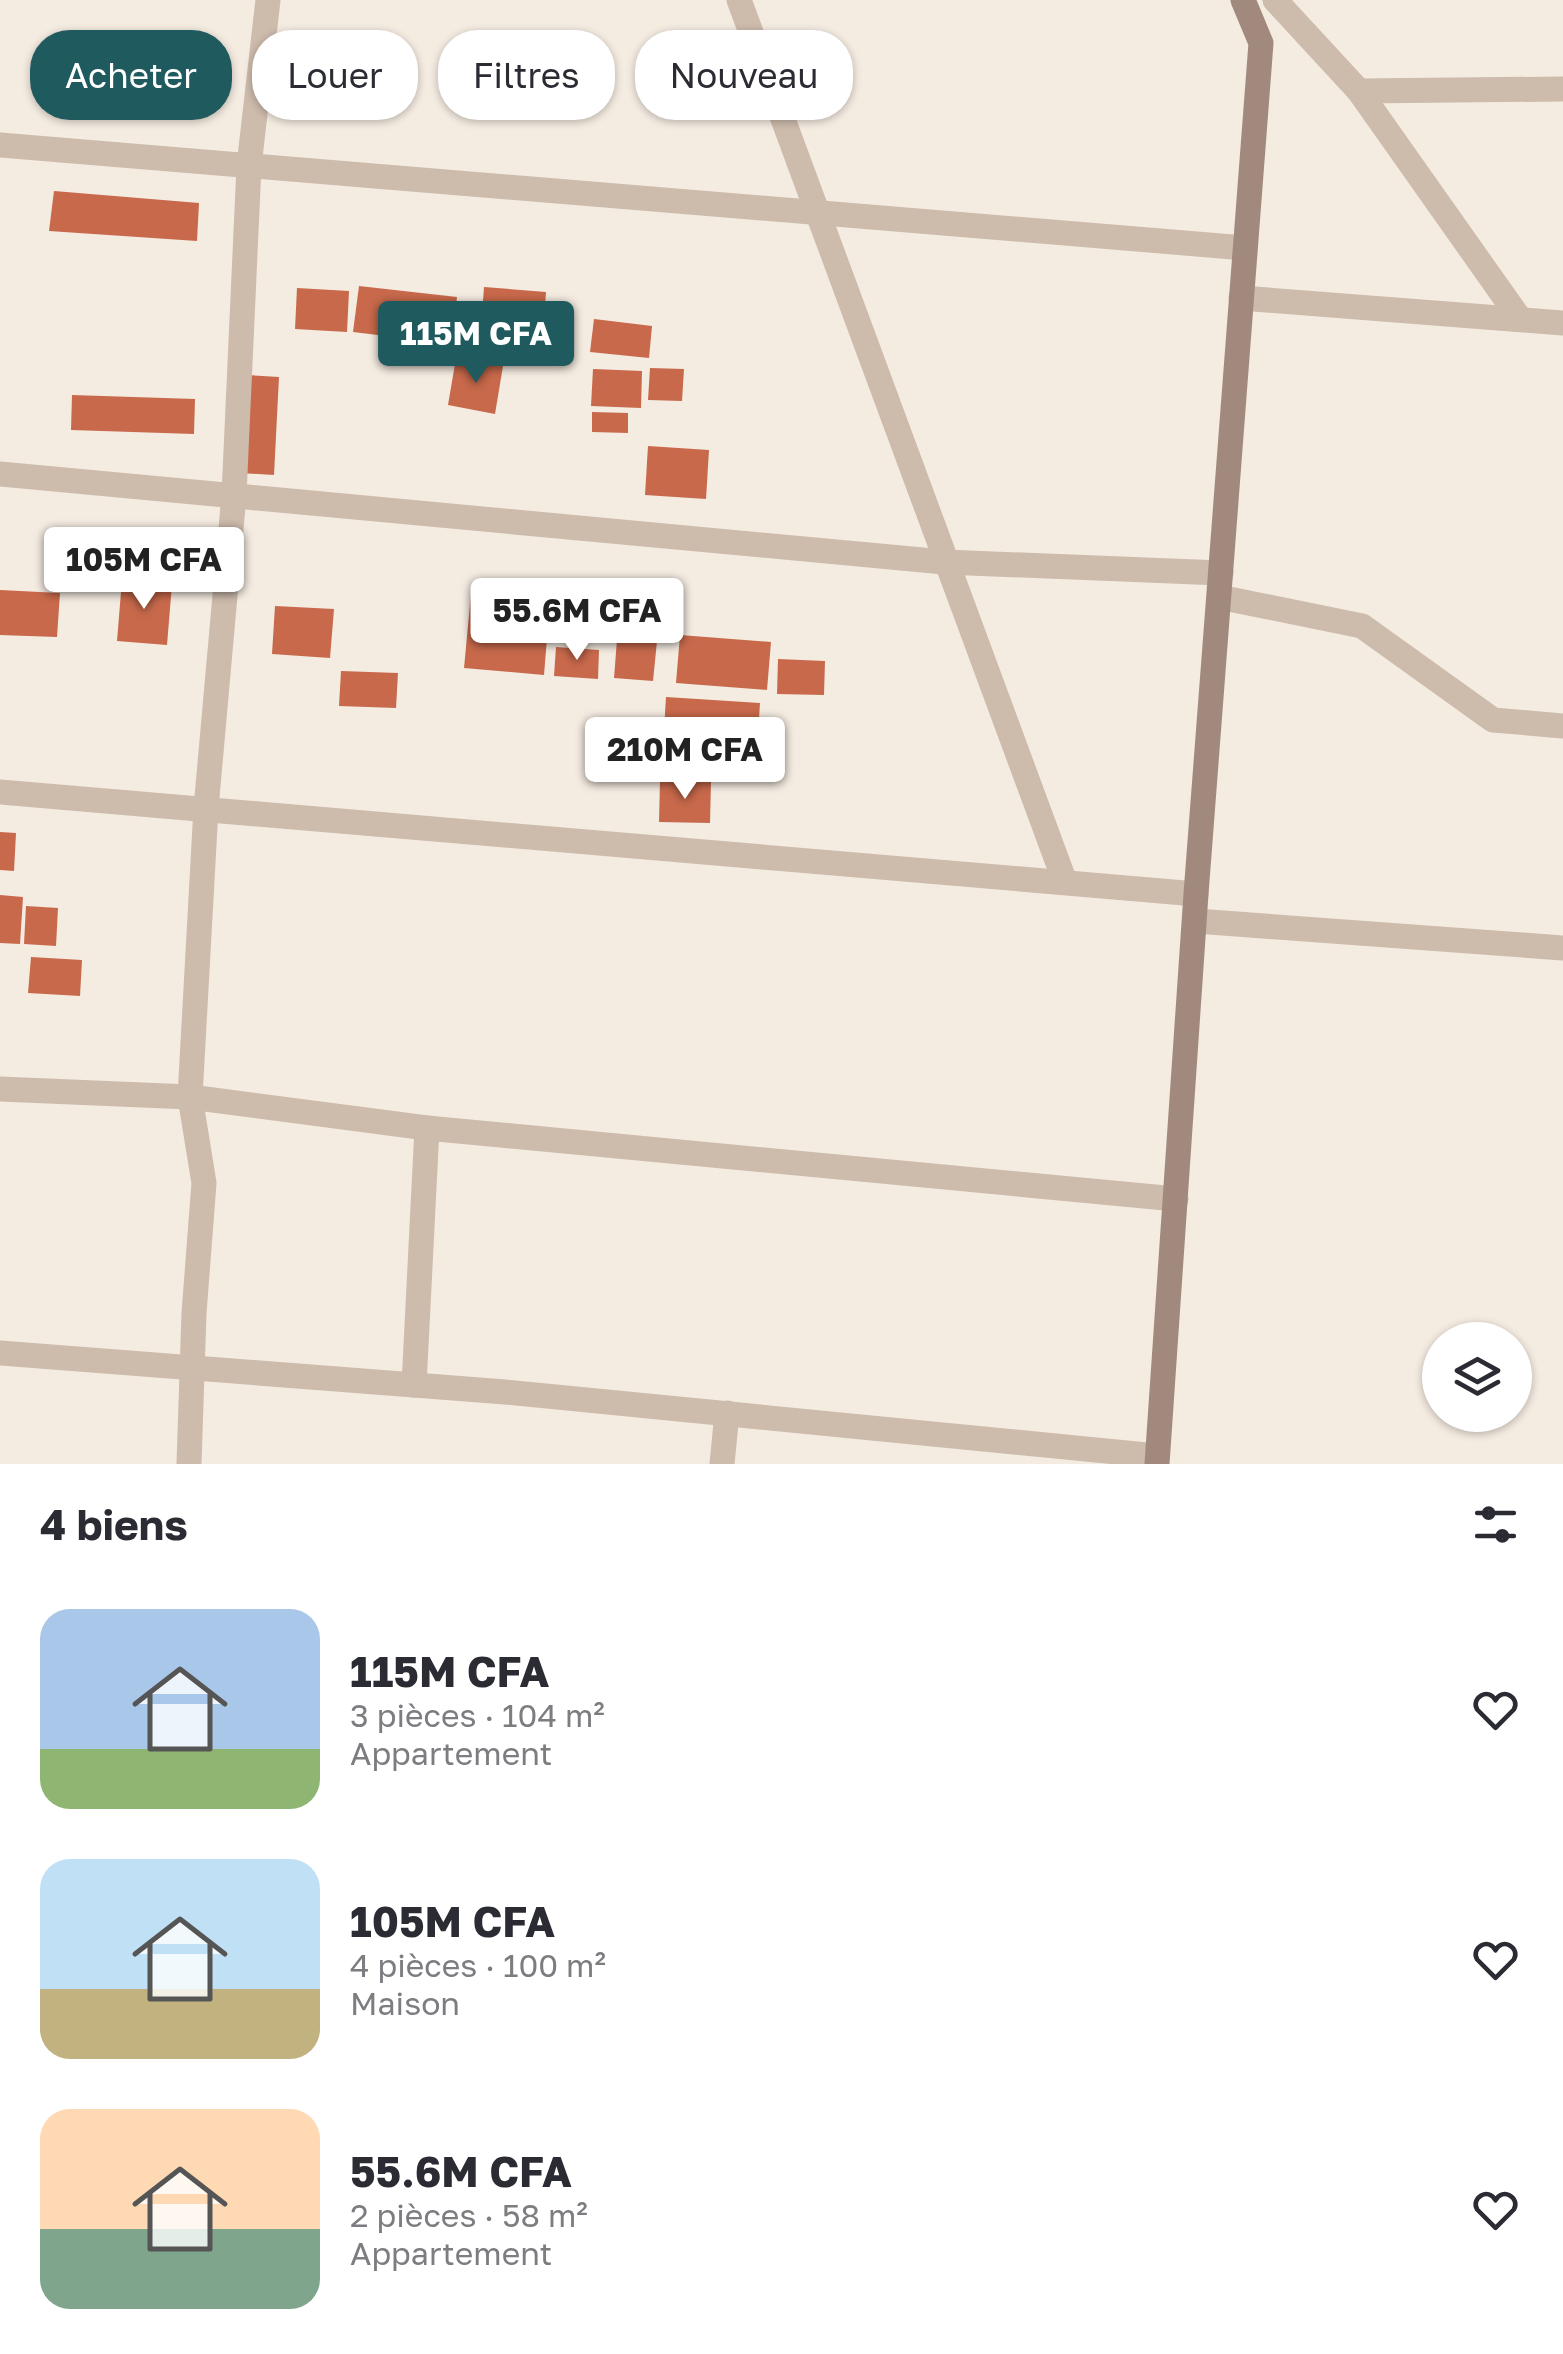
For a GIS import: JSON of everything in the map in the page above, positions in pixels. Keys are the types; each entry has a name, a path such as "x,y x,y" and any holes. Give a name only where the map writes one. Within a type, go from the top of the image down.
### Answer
{"street":[{"path":"189,1464 194,1313 204,1183 190,1097 206,808 234,495 249,166 268,0"},
{"path":"739,0 1065,882"},
{"path":"0,1353 727,1413 1157,1460 1261,43 1243,0"},
{"path":"1274,0 1359,91 1520,319"},
{"path":"1359,91 1563,89"},
{"path":"0,144 1244,248"},
{"path":"1241,298 1563,323"},
{"path":"0,474 1220,585 1362,626 1493,720 1563,726"},
{"path":"0,792 1196,894"},
{"path":"1196,921 1563,948"},
{"path":"0,1089 190,1097 427,1128 1176,1199"},
{"path":"414,1385 427,1128"},
{"path":"722,1464 727,1413"}],"building":[{"path":"54,191 199,203 197,241 49,231"},
{"path":"359,286 457,297 452,344 353,332"},
{"path":"484,287 546,292 542,348 480,343"},
{"path":"297,288 349,291 347,332 295,329"},
{"path":"594,319 652,326 649,358 590,352"},
{"path":"456,358 503,366 495,414 448,405"},
{"path":"650,368 684,369 682,401 648,400"},
{"path":"593,369 642,371 641,408 591,406"},
{"path":"246,375 279,377 274,475 241,473"},
{"path":"72,395 195,399 194,434 71,430"},
{"path":"592,412 628,413 628,433 592,432"},
{"path":"648,446 709,450 706,499 645,495"},
{"path":"122,580 172,584 167,645 117,641"},
{"path":"0,590 60,593 57,637 0,635"},
{"path":"471,594 550,601 544,675 464,668"},
{"path":"275,606 334,609 330,658 272,654"},
{"path":"618,627 658,631 653,681 614,678"},
{"path":"680,635 771,642 767,690 676,683"},
{"path":"556,647 599,650 598,679 554,676"},
{"path":"778,659 825,661 824,695 777,694"},
{"path":"341,671 398,673 396,708 339,706"},
{"path":"666,697 760,703 758,736 664,730"},
{"path":"660,781 711,782 710,823 659,822"},
{"path":"0,832 16,833 14,871 0,870"},
{"path":"0,895 23,897 20,944 0,943"},
{"path":"26,906 58,908 56,946 24,944"},
{"path":"31,957 82,960 80,996 28,993"}]}
